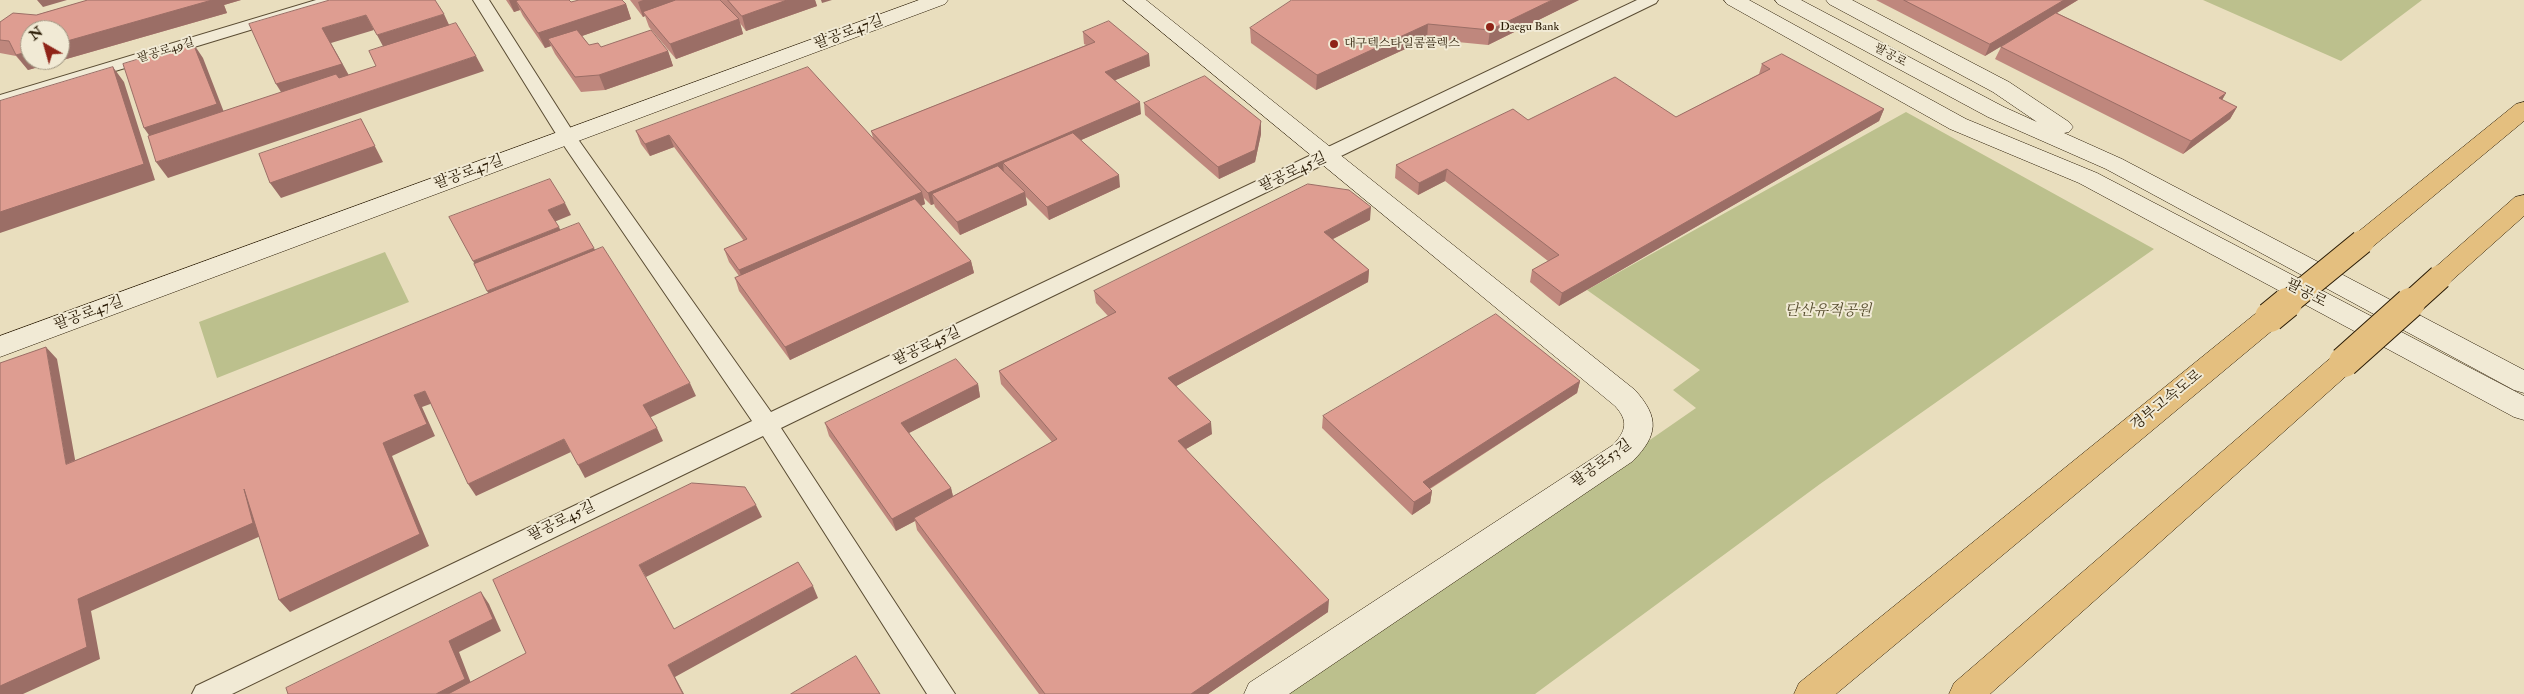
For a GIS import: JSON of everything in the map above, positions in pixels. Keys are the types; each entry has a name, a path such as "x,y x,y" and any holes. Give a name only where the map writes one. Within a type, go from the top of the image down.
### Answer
{"highway":[{"name":"경부고속도로","path":"1811,694 2524,109"},
{"path":"1966,694 2524,203"}],"street":[{"name":"팔공로49길","path":"0,101 333,0"},
{"path":"481,0 567,137 766,423 942,694"},
{"name":"팔공로47길","path":"0,348 938,0"},
{"name":"팔공로53길","path":"1133,0 1328,156 1625,398 1638,411 1640,427 1636,440 1622,453 1260,694"},
{"name":"팔공로45길","path":"205,694 1650,0"},
{"path":"1734,0 1958,124 2088,178"},
{"name":"팔공로","path":"1785,0 1996,112"},
{"path":"1836,0 2002,87 2114,164"},
{"path":"1996,112 2088,178"},
{"path":"1996,112 2114,164"},
{"name":"팔공로","path":"2114,164 2524,384"},
{"name":"팔공로","path":"2088,178 2524,409"}],"green space":[{"path":"2203,0 2422,0 2341,61"},
{"name":"단산유적공원","path":"1906,112 2154,249 1820,484 1535,694 1283,694 1696,408 1673,390 1700,370 1587,290"},
{"path":"385,252 409,302 217,378 199,322"}],"building":[{"path":"88,0 212,0 70,40 70,20 20,20 20,54 16,55 9,41 0,40 0,22 13,13 36,15"},
{"path":"330,0 435,0 444,14 377,35 366,15 322,28 342,64 276,84 249,24"},
{"path":"569,0 571,2 579,0 622,0 626,4 538,33 516,1"},
{"path":"676,0 720,0 739,19 670,44 643,12"},
{"path":"728,0 787,0 742,16"},
{"name":"대구텍스타일콤플렉스","path":"1292,0 1552,0 1490,30 1428,24 1317,75 1250,28"},
{"path":"1904,0 2064,0 1990,44"},
{"path":"2056,13 2226,93 2219,98 2237,107 2191,141 2001,47"},
{"path":"1109,21 1149,54 1105,72 1140,102 928,193 871,131 1095,42 1083,32"},
{"path":"456,23 476,56 156,162 148,136 336,74 339,78 376,66 369,51"},
{"path":"577,30 589,45 598,43 601,47 651,30 668,51 599,75 575,77 548,39"},
{"path":"193,43 217,104 144,128 123,64"},
{"path":"1782,54 1884,109 1562,293 1532,270 1559,255 1447,169 1419,183 1396,165 1513,109 1528,120 1615,77 1676,117 1770,69 1762,64"},
{"path":"113,67 144,164 0,212 0,101"},
{"path":"808,67 922,192 739,270 724,249 747,239 669,135 645,144 636,131"},
{"path":"1205,76 1261,121 1255,150 1218,167 1144,103"},
{"path":"361,119 375,146 270,183 259,154"},
{"path":"1073,133 1119,175 1047,207 1003,163"},
{"path":"998,166 1025,192 957,222 932,194"},
{"path":"550,179 565,203 548,210 559,227 473,261 449,217"},
{"path":"1308,184 1349,190 1371,207 1324,232 1369,270 1168,378 1211,422 1178,441 1329,600 1191,694 1045,694 914,518 1057,439 999,371 1116,312 1094,291"},
{"path":"915,199 971,261 785,347 735,278"},
{"path":"579,223 594,248 487,291 474,264"},
{"path":"603,247 690,383 643,405 657,428 578,465 564,439 468,484 425,391 414,395 427,424 383,443 420,534 279,600 244,489 253,523 78,599 87,647 0,686 0,363 46,347 66,464"},
{"path":"1496,314 1580,381 1423,482 1432,491 1414,502 1323,416"},
{"path":"956,359 978,384 901,423 951,488 892,519 825,423"},
{"path":"692,483 745,487 756,505 639,565 674,629 798,562 813,586 668,665 683,694 448,694 526,653 493,580"},
{"path":"481,592 493,619 449,641 465,679 436,694 288,694 286,688"},
{"path":"856,656 880,694 791,694"}],"place":[{"name":"Daegu Bank","path":"1490,27"},
{"name":"대구텍스타일콤플렉스","path":"1334,44"}]}
